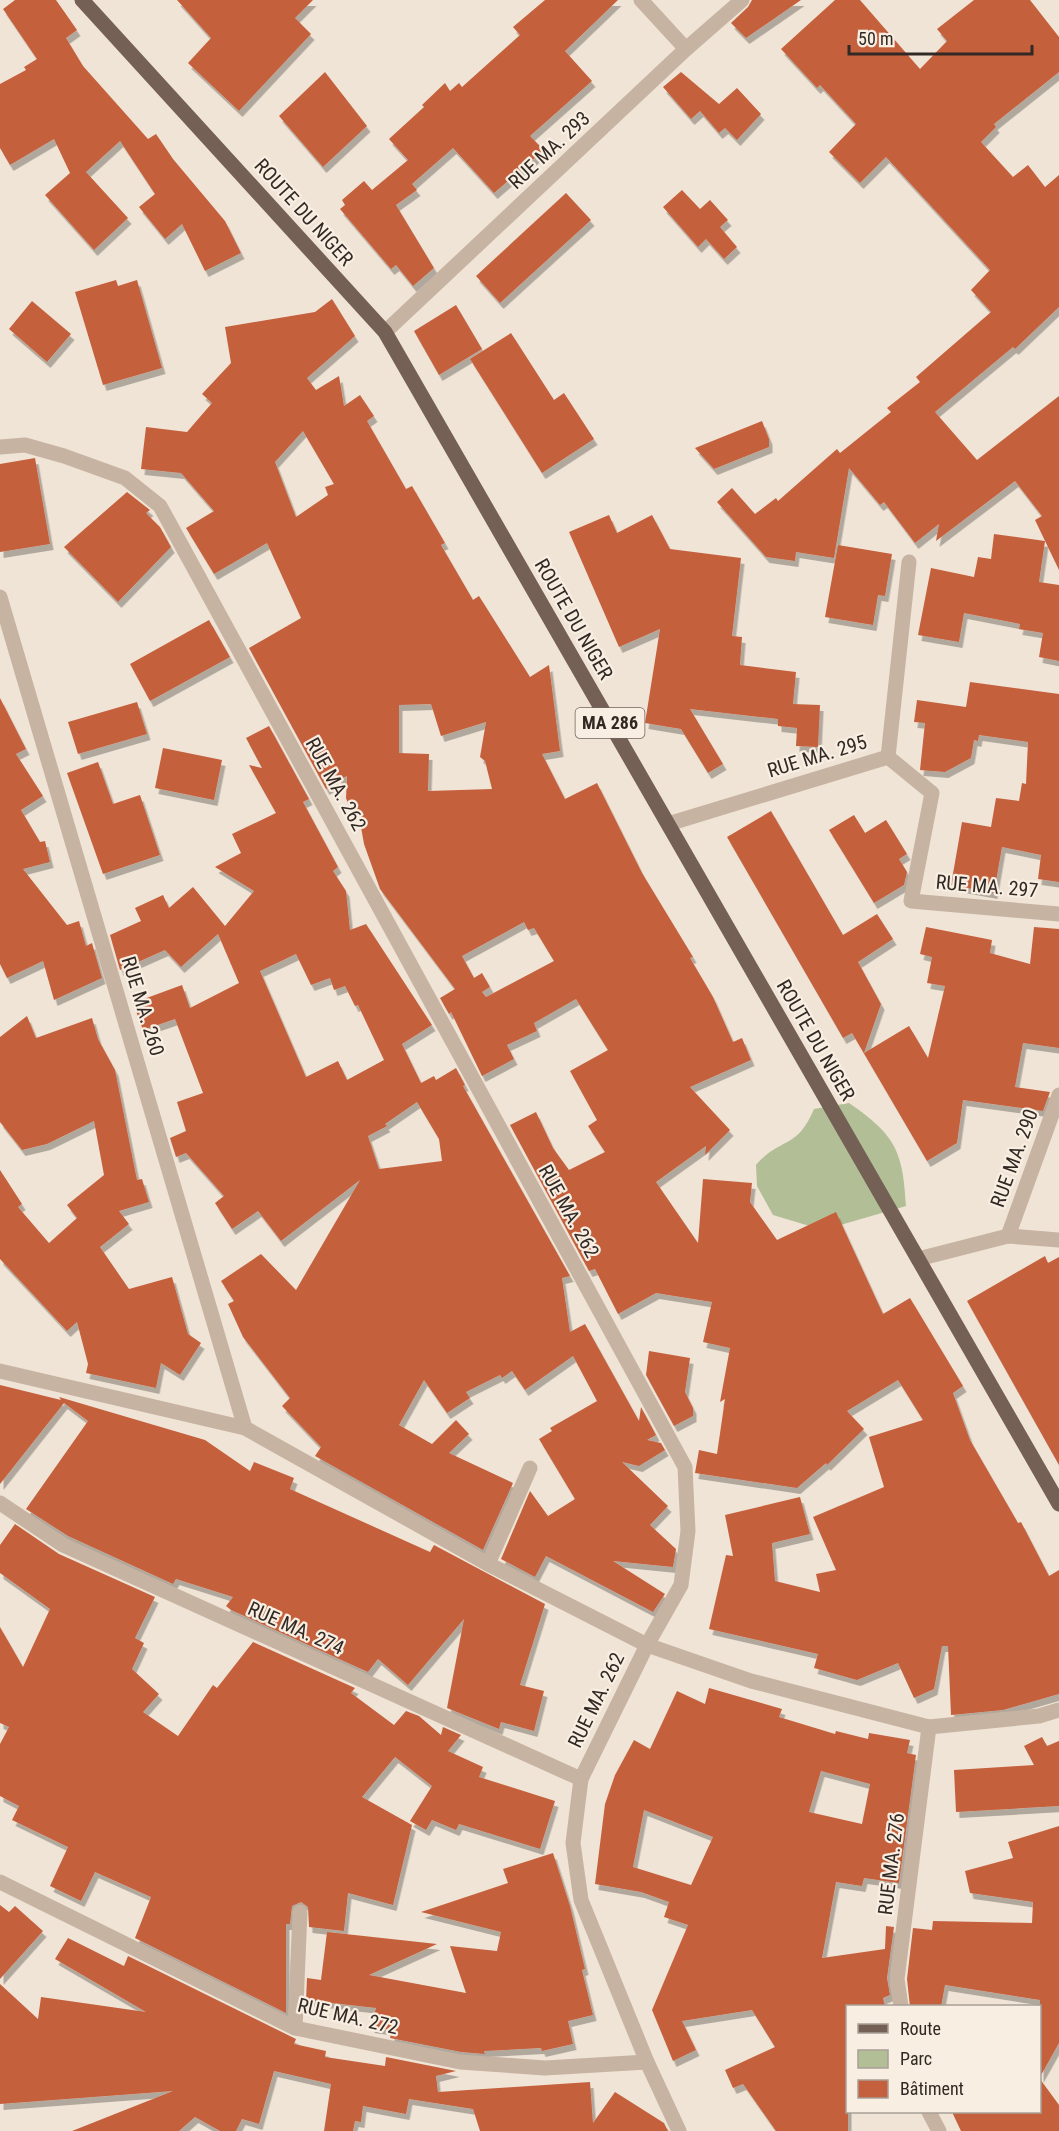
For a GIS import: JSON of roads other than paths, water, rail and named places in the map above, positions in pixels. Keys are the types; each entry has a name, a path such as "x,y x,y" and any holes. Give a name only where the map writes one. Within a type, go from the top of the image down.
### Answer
{"main road":[{"name":"ROUTE DU NIGER","path":"82,0 385,332 1059,1504"}],"street":[{"path":"641,0 686,49"},
{"name":"RUE MA. 293","path":"385,332 686,49 742,0"},
{"name":"RUE MA. 262","path":"0,447 25,445 125,478 160,506 685,1467 688,1531 681,1586 647,1645 581,1779 573,1843 581,1900 647,2062 679,2131"},
{"path":"888,757 909,562"},
{"name":"RUE MA. 260","path":"0,597 245,1428"},
{"name":"RUE MA. 295","path":"668,824 888,757 932,793 911,901"},
{"name":"RUE MA. 297","path":"911,901 1059,914"},
{"name":"RUE MA. 290","path":"1008,1236 1059,1095"},
{"path":"918,1259 1008,1236 1059,1240"},
{"path":"0,1371 245,1428 488,1564 647,1645 751,1681 929,1727 1039,1716 1059,1710"},
{"path":"488,1564 530,1468"},
{"name":"RUE MA. 274","path":"0,1503 63,1545 581,1779"},
{"name":"RUE MA. 276","path":"901,2005 897,1979 929,1727"},
{"name":"RUE MA. 272","path":"0,1882 295,2028 460,2062 545,2068 647,2062"},
{"path":"295,2028 300,1912"},
{"path":"930,2113 939,2131"}]}
